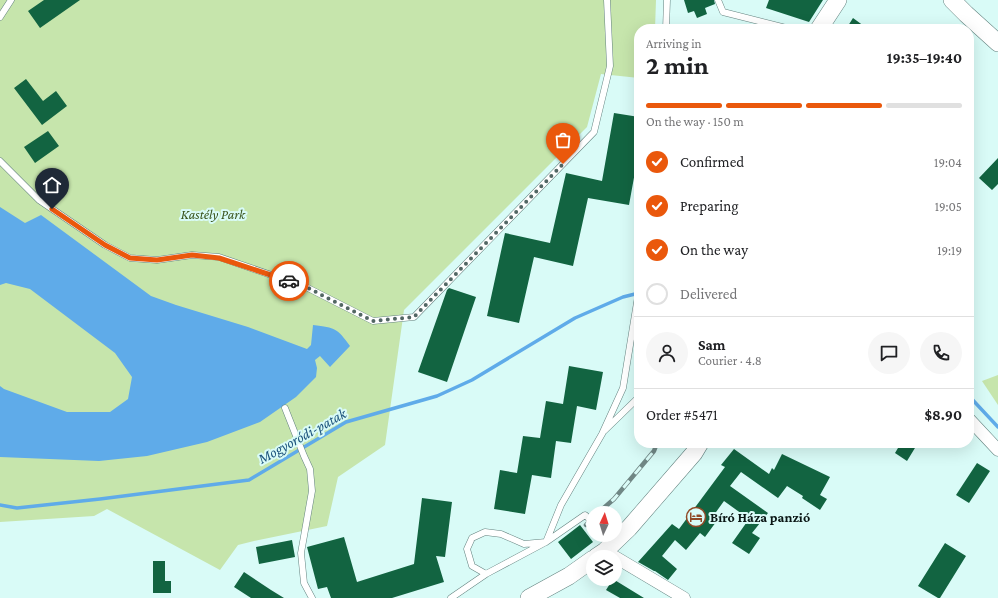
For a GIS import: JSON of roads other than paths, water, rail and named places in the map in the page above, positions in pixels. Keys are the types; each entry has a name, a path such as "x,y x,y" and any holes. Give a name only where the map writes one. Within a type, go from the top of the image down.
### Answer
{"main road":[{"path":"821,24 838,0"},
{"path":"952,0 998,43"},
{"path":"603,550 629,528 697,448"},
{"path":"529,598 569,576 586,563"}],"street":[{"path":"974,424 998,450"},
{"path":"622,561 684,598"}],"lane":[{"path":"0,17 11,0"},
{"path":"0,161 39,200 105,245 130,258 157,260 192,255 219,258 306,287 373,321 414,317 594,132 610,66 607,0"},
{"path":"666,24 667,0"},
{"path":"718,0 723,12 770,24"},
{"path":"546,542 561,506 602,434 623,388 634,321"},
{"path":"602,434 634,402"},
{"path":"285,408 310,469 312,491 301,553 304,583 312,598"},
{"path":"451,598 486,574 546,542 585,515 586,516"},
{"path":"486,574 472,566 467,549 472,538 485,532 501,534 524,544 546,542"}],"water":[{"path":"0,207 25,223 41,215 151,296 248,327 307,349 311,345 313,325 331,328 339,332 350,346 330,367 320,356 315,360 317,368 316,377 296,397 260,422 207,442 147,456 99,461 0,457 0,386 4,389 67,412 110,412 128,399 132,377 115,353 30,289 6,283 0,285"}],"waterway":[{"name":"Mogyoródi-patak","path":"0,505 17,508 249,480 346,422 437,396 472,380 575,318 623,297 634,294"},
{"name":"Mogyoródi-patak","path":"974,401 998,427"}],"railway":[{"path":"606,506 614,499 655,448"}],"place":[{"name":"Bíró Háza panzió","path":"696,517"}],"park label":[{"name":"Kastély Park","path":"213,214"}]}
